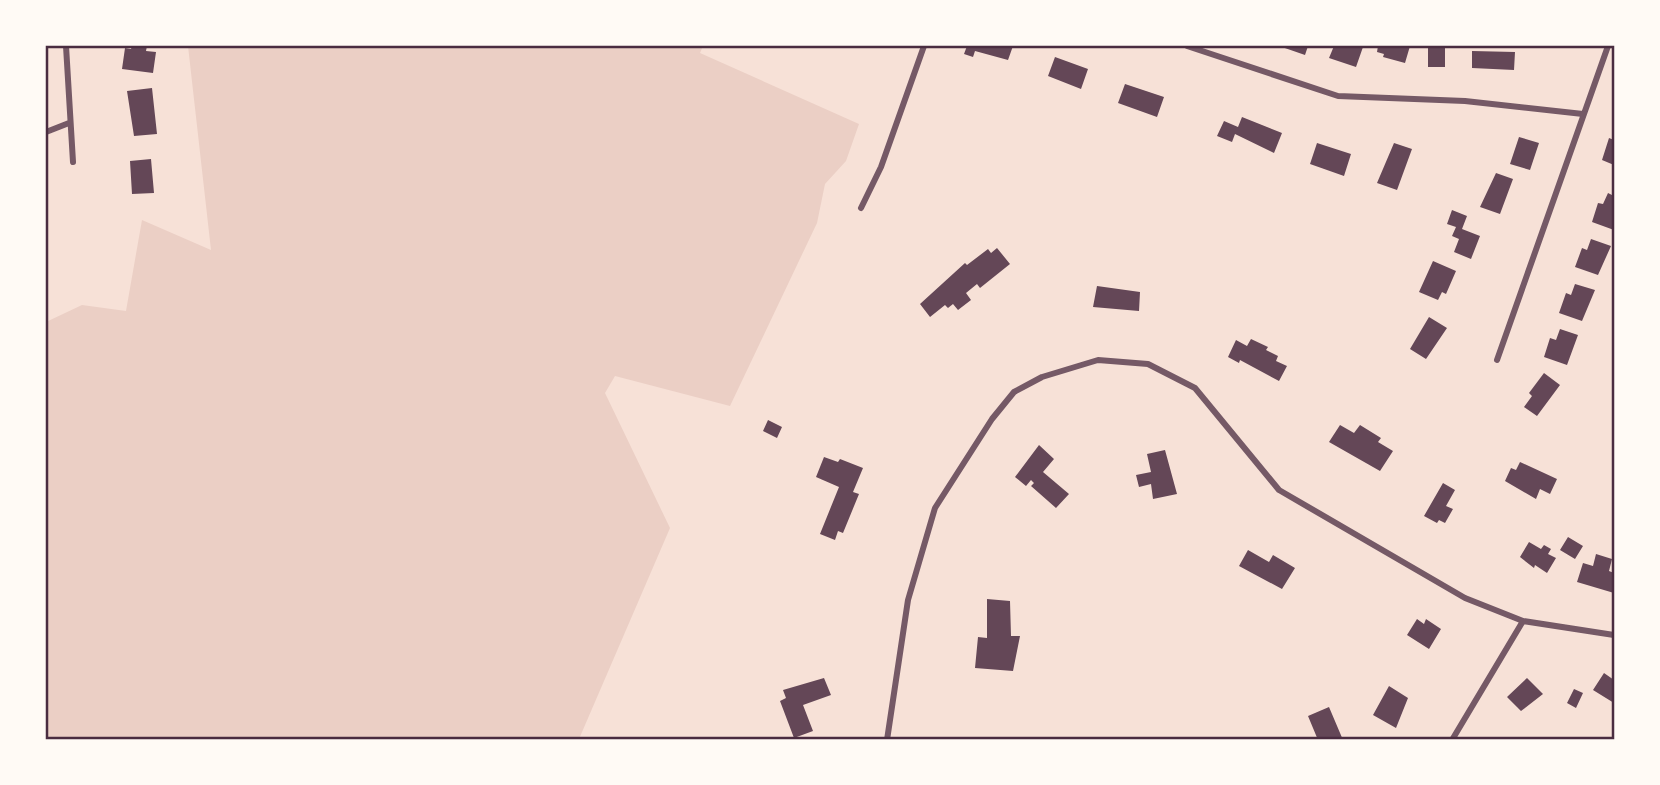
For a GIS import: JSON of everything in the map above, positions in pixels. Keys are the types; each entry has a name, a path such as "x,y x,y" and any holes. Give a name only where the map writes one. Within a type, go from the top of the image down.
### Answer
{"street":[{"path":"66,46 73,162"},
{"path":"861,208 881,167 924,46"},
{"path":"1187,46 1338,96 1465,102 1583,114"},
{"path":"1497,360 1608,46"},
{"path":"46,132 69,122"},
{"path":"887,740 908,600 935,508 992,419 1014,392 1042,377 1098,360 1148,364 1195,388 1279,490 1465,597 1523,621 1615,635"},
{"path":"1452,740 1523,621"}],"shaded area":[{"path":"188,46 703,46 700,53 859,124 846,161 825,184 817,223 730,406 615,376 605,393 670,528 579,739 46,739 46,322 82,305 126,311 142,220 211,250"}],"building":[{"path":"132,46 147,46 146,51 156,52 153,73 122,69 125,48 131,49"},
{"path":"967,46 1013,46 1008,60 975,51 973,57 964,54"},
{"path":"1279,46 1308,46 1305,55"},
{"path":"1334,46 1363,47 1356,67 1329,58"},
{"path":"1378,46 1410,46 1405,63 1383,57 1384,54 1377,52"},
{"path":"1428,46 1445,46 1445,67 1428,67"},
{"path":"1472,51 1515,52 1514,70 1472,68"},
{"path":"1055,57 1088,69 1081,89 1048,76"},
{"path":"1125,84 1164,97 1157,117 1118,103"},
{"path":"152,88 157,134 134,136 127,91"},
{"path":"1242,117 1282,133 1274,153 1235,134 1232,142 1217,136 1224,121 1238,127"},
{"path":"1519,137 1539,143 1530,170 1510,164"},
{"path":"1609,138 1614,140 1614,165 1602,160"},
{"path":"1317,143 1351,154 1344,176 1310,164"},
{"path":"1394,143 1412,149 1397,190 1377,183"},
{"path":"151,159 154,193 132,194 130,161"},
{"path":"1496,173 1513,179 1500,214 1480,207"},
{"path":"1608,193 1614,196 1614,230 1592,222 1598,203 1603,204"},
{"path":"1452,210 1467,216 1462,229 1480,236 1471,259 1454,252 1459,239 1452,236 1456,227 1447,224"},
{"path":"1591,239 1611,246 1598,275 1575,267 1582,248 1587,250"},
{"path":"997,248 1010,264 980,288 977,284 966,293 971,300 958,310 953,304 948,308 945,305 930,317 920,304 965,263 967,265 988,249 991,253"},
{"path":"1433,261 1456,271 1446,294 1442,292 1438,300 1419,292"},
{"path":"1575,284 1595,290 1582,321 1559,313 1566,293 1571,295"},
{"path":"1097,286 1140,292 1139,311 1093,307"},
{"path":"1429,317 1447,328 1426,359 1410,349"},
{"path":"1560,329 1578,335 1567,365 1544,357 1550,338 1556,340"},
{"path":"1251,339 1268,347 1266,350 1278,356 1276,361 1287,366 1279,381 1240,360 1239,363 1228,357 1236,340 1247,346"},
{"path":"1544,373 1560,385 1537,416 1524,407 1532,396 1529,393"},
{"path":"768,420 782,427 777,438 763,431"},
{"path":"1340,425 1354,433 1360,425 1381,438 1378,442 1393,451 1380,471 1329,442"},
{"path":"1039,445 1054,459 1043,472 1069,494 1056,508 1031,486 1034,483 1031,480 1026,486 1015,477"},
{"path":"1165,450 1177,494 1153,499 1151,484 1139,487 1136,475 1151,472 1147,454"},
{"path":"824,457 838,462 840,459 863,468 853,492 859,494 843,533 838,531 835,540 820,534 839,487 816,477"},
{"path":"1520,462 1557,479 1550,494 1540,489 1536,499 1505,481 1511,468 1516,470"},
{"path":"1443,483 1455,490 1446,506 1453,509 1445,523 1439,520 1437,523 1424,516"},
{"path":"1568,537 1583,546 1575,559 1560,550"},
{"path":"1529,542 1541,549 1544,545 1551,549 1548,554 1556,558 1547,573 1535,565 1534,568 1520,557"},
{"path":"1248,550 1269,562 1273,555 1295,568 1282,589 1239,566"},
{"path":"1596,554 1612,559 1609,571 1614,573 1614,593 1577,582 1583,563 1593,566"},
{"path":"987,599 1010,601 1011,636 1020,636 1013,671 975,668 978,637 987,638"},
{"path":"1417,619 1424,624 1426,619 1441,629 1429,649 1407,635"},
{"path":"1604,673 1614,680 1614,703 1593,690"},
{"path":"824,678 831,695 803,705 813,731 794,738 780,701 786,698 783,690"},
{"path":"1527,678 1543,694 1521,711 1507,697"},
{"path":"1389,686 1408,698 1396,728 1373,715"},
{"path":"1574,689 1583,693 1576,708 1567,703"},
{"path":"1329,707 1343,740 1318,740 1308,716"}]}
